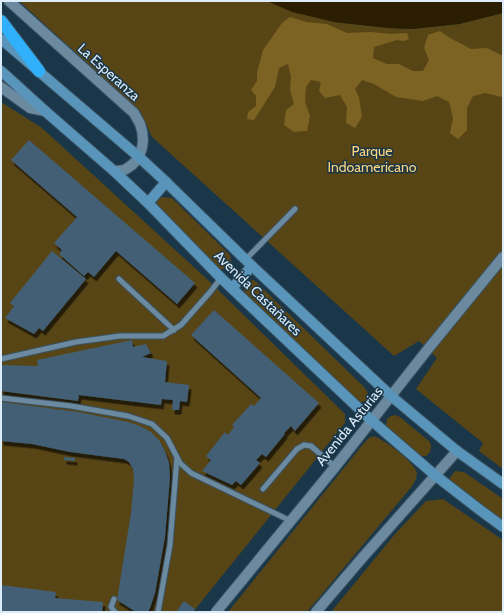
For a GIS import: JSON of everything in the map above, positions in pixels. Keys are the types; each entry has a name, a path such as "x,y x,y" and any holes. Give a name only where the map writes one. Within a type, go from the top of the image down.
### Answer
{"highway":[{"path":"1,21 39,71"}],"main road":[{"name":"Avenida Castañares","path":"1,39 139,157 248,263 391,396 458,451 503,484"},
{"name":"Avenida Castañares","path":"1,71 148,203 221,278 371,420 436,476 503,527"},
{"path":"148,203 166,182"},
{"path":"232,288 248,263"}],"street":[{"name":"La Esperanza","path":"9,1 134,113 140,124 142,136 142,147 139,157"},
{"path":"1,87 30,108 45,111"},
{"path":"114,171 125,170 139,157"},
{"name":"Avenida Asturias","path":"216,612 335,467 371,420 503,257"},
{"path":"316,612 458,451"}],"lane":[{"path":"248,263 295,209"},
{"path":"1,359 76,342 120,336 163,336 181,325 221,278"},
{"path":"119,279 174,330"},
{"path":"1,398 71,406 128,416 152,424 168,438 180,463 190,473 291,521"},
{"path":"263,489 297,449 304,445 311,446 335,467"},
{"path":"158,612 170,545 177,457"},
{"path":"114,599 111,607 115,612"}],"green space":[{"name":"Parque Indoamericano","path":"19,1 290,1 334,22 412,29 459,24 503,13 503,469 479,451 483,443 416,389 437,358 419,341 394,356 152,137 140,111"},
{"path":"1,102 42,128 208,280 345,414 345,423 193,612 1,612"},
{"path":"162,197 172,198 230,255 230,268 220,269 161,211 156,203"},
{"path":"254,280 364,387 368,394 367,401 358,402 245,295 245,284"},
{"path":"395,415 400,417 430,442 431,450 426,456 420,456 388,429 386,426 387,419"},
{"path":"370,437 381,439 400,453 411,464 417,473 413,485 307,612 228,612 364,443"},
{"path":"455,471 464,472 503,499 503,520 457,489 450,482 450,478"},
{"path":"443,499 503,540 503,612 331,612 395,534 426,501"}],"shaded area":[{"path":"267,1 503,1 503,13 459,24 412,29 388,28 334,22 292,12"},
{"path":"290,17 306,22 327,24 347,33 407,33 409,39 404,41 397,40 374,47 373,58 387,64 399,64 413,71 423,71 429,60 424,48 428,35 440,31 471,49 487,48 503,56 503,98 485,93 473,96 467,108 467,130 458,139 450,133 453,118 449,102 437,96 423,101 396,97 374,84 362,80 355,89 359,97 362,117 355,128 346,123 347,107 340,95 325,98 319,91 321,82 311,80 306,87 305,102 310,116 307,131 294,132 284,125 286,110 294,104 290,90 291,76 288,64 279,68 275,87 254,120 247,119 248,112 256,106 256,96 251,90 257,81 257,73 263,50 282,23"}],"building":[{"path":"29,140 195,283 177,304 116,251 94,277 88,272 84,276 59,254 62,250 54,243 77,217 11,160"},
{"path":"52,251 86,279 43,331 39,328 34,334 5,318 14,306 10,303"},
{"path":"214,310 319,403 295,431 291,426 266,457 262,454 256,460 260,463 241,485 236,481 232,485 202,471 211,460 206,456 225,432 228,435 234,427 232,425 251,404 254,406 261,398 191,335"},
{"path":"132,340 133,347 146,344 151,353 142,357 167,361 165,382 189,385 187,402 180,401 179,410 172,410 173,400 162,399 161,405 79,395 78,401 1,391 1,365 38,366 37,360"},
{"path":"1,402 78,412 128,422 151,432 159,440 169,463 170,477 165,537 155,593 148,612 136,612 117,600 131,513 134,479 133,469 129,462 124,459 70,452 32,444 1,441"},
{"path":"64,457 75,458 75,461 64,460"},
{"path":"1,585 56,592 55,598 103,602 102,612 1,612"},
{"path":"184,601 195,609 193,612 176,612"}]}
